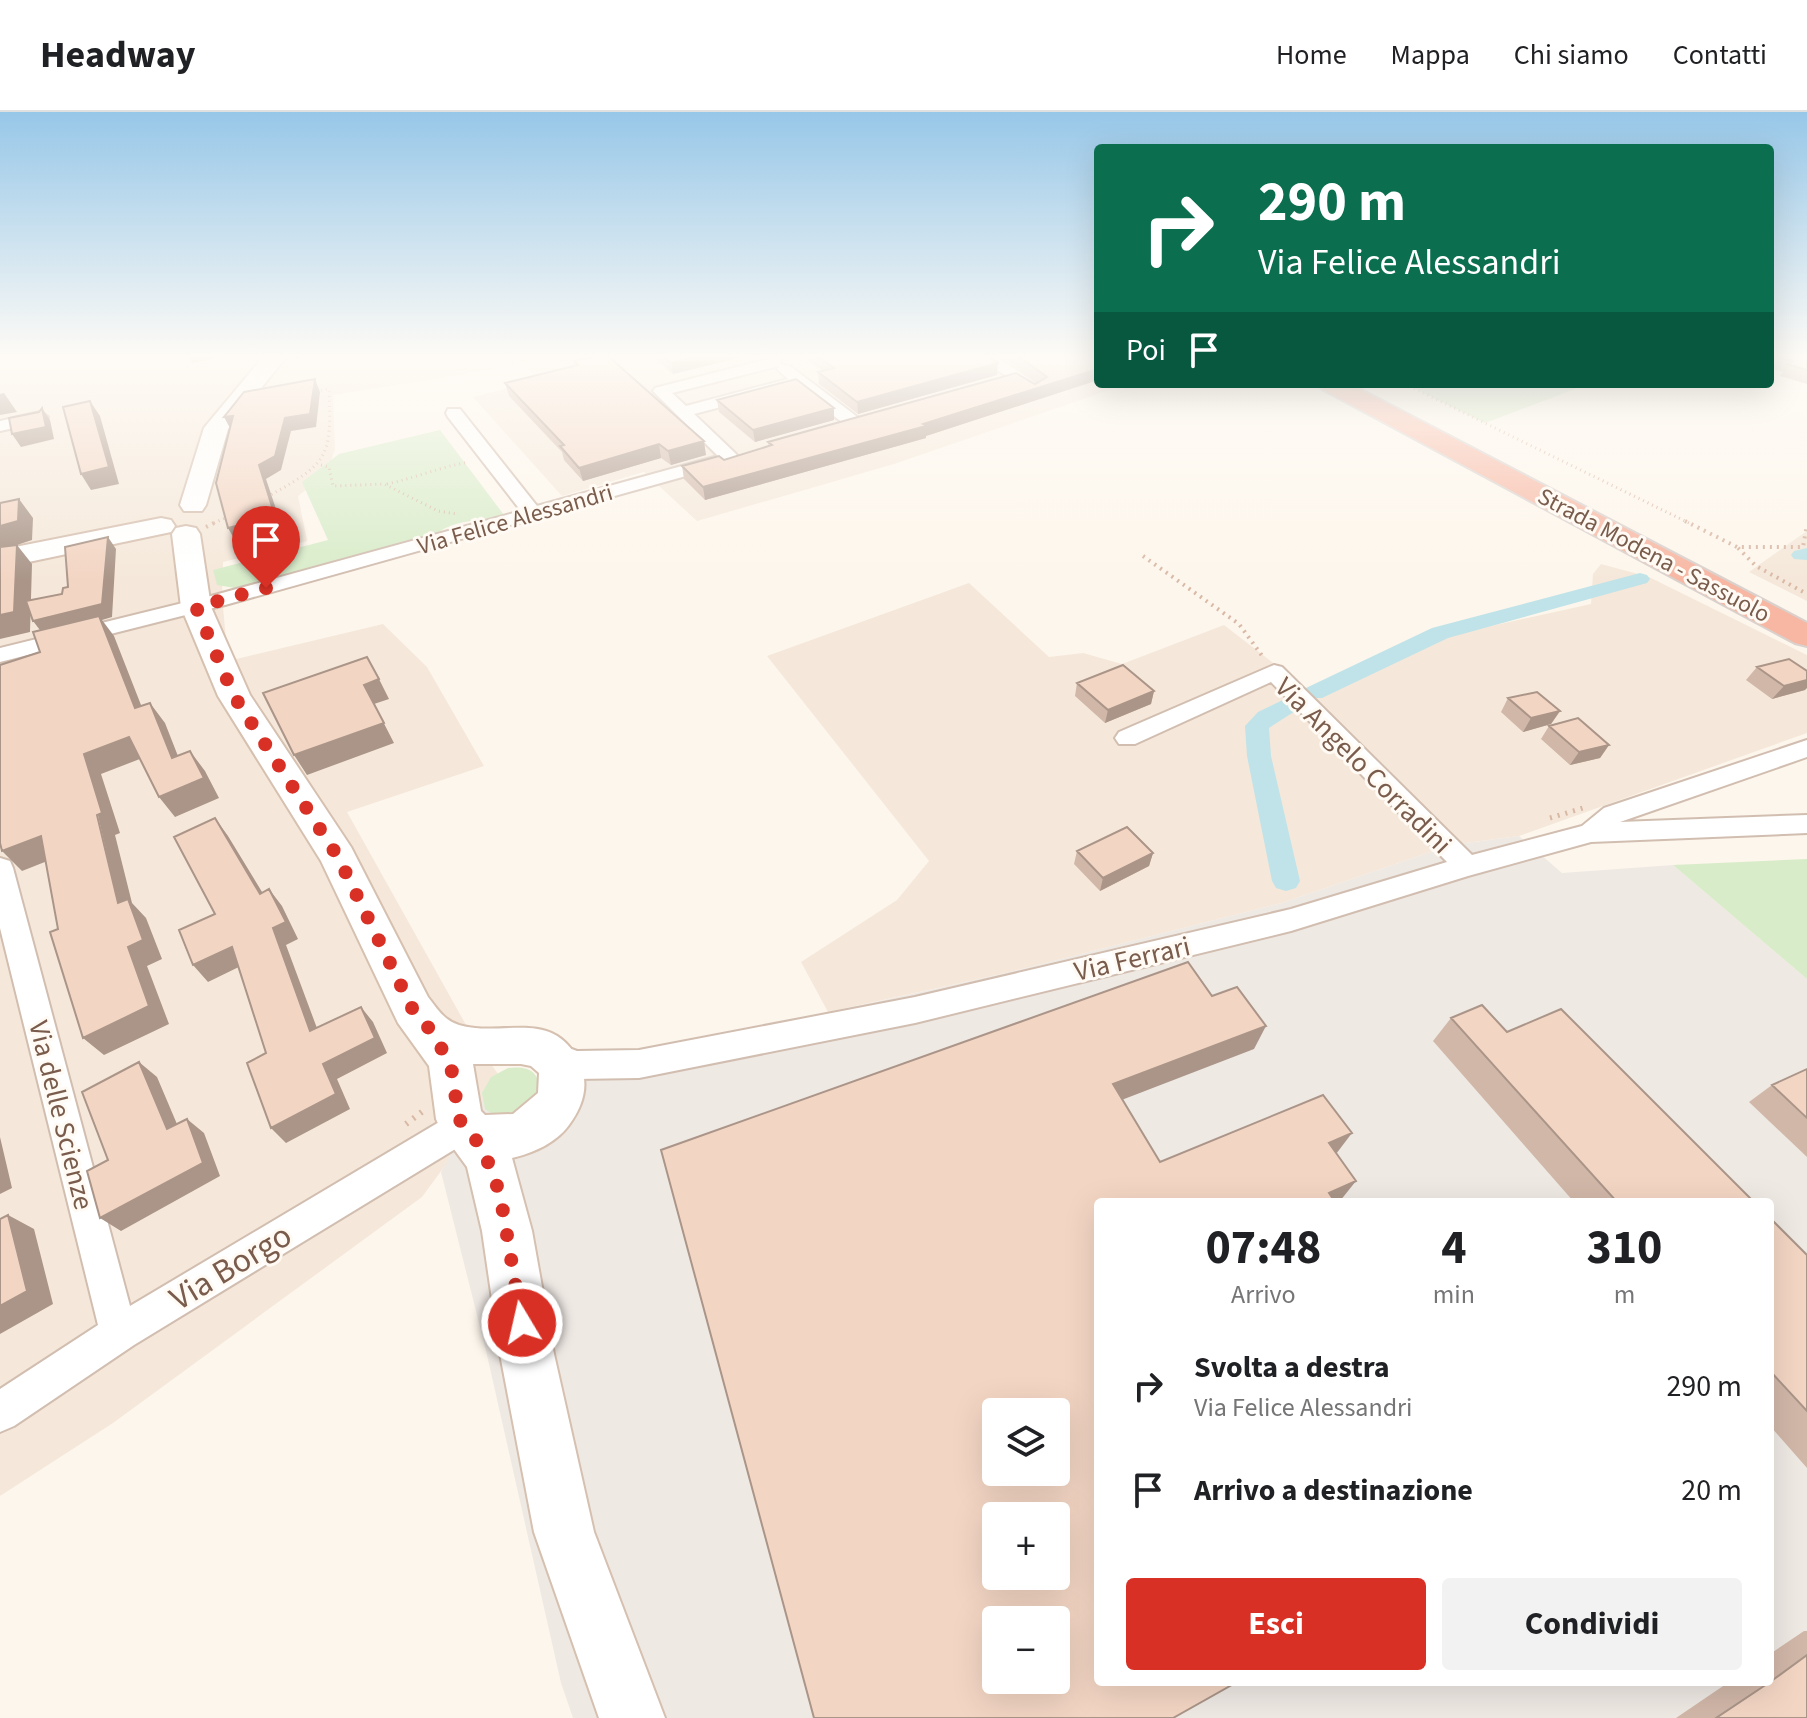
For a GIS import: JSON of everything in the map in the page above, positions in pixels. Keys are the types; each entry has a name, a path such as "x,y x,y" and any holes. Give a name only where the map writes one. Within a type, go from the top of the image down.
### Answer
{"highway":[{"name":"Strada Modena - Sassuolo","path":"1420,431 1807,636"},
{"name":"Strada Modena - Sassuolo","path":"1444,431 1807,619"}],"street":[{"path":"215,431 180,523 196,607 234,696 338,857 413,1010 433,1033 451,1066 463,1120 491,1165 507,1231 527,1354 564,1532 632,1718"},
{"path":"468,431 533,514"},
{"name":"Via Felice Alessandri","path":"0,655 196,607 738,456 707,431"},
{"path":"0,559 180,523"},
{"name":"Via Angelo Corradini","path":"1127,738 1274,672 1467,866"},
{"name":"Via Ferrari","path":"1591,833 1613,814 1807,748"},
{"name":"Via Ferrari","path":"533,1049 576,1065 612,1066 667,1060 915,1010 1291,920 1467,866 1591,833 1807,824"},
{"name":"Via delle Scienze","path":"0,868 5,910 116,1323 121,1332"},
{"path":"433,1033 464,1045 533,1049 559,1064 563,1074 561,1095 544,1117 511,1180 507,1231"},
{"path":"463,1120 463,1079 481,1060 493,1053 533,1049"},
{"name":"Via Ferrari","path":"544,1117 599,1081 667,1060"},
{"path":"463,1120 487,1138 500,1139 544,1117"},
{"name":"Via Borgo","path":"0,1412 121,1332 463,1120"}],"path":[{"path":"264,498 321,465 331,443 331,431"},
{"path":"1501,431 1737,547 1756,566 1807,594"},
{"path":"321,465 329,467 331,483 337,488 386,485 416,478 435,468 468,462"},
{"path":"386,485 438,511 461,514"},
{"path":"180,523 209,524 242,510"},
{"path":"1737,547 1803,547 1807,525"},
{"path":"1143,556 1239,624 1274,672"}],"shaded area":[{"path":"0,431 334,431 335,449 327,473 298,496 307,541 223,562 222,596 228,661 383,624 427,667 484,766 347,812 475,1041 505,1084 422,1197 113,1423 0,1496"},
{"path":"504,431 990,431 894,464 697,521 644,472 562,496"},
{"path":"1807,531 1807,601 1749,572 1794,540"},
{"path":"1601,564 1649,577 1807,655 1807,733 1519,836 1451,845 1282,903 1006,973 828,1012 801,962 897,900 929,861 767,656 969,583 1049,657 1083,653 1122,664 1224,625 1316,696 1441,637 1591,604 1593,574"},
{"path":"1519,836 1562,873 1673,865 1807,979 1807,1718 573,1718 561,1683 487,1355 441,1172 479,1104 505,1084 1006,973 1282,903 1451,845"}],"green space":[{"path":"441,431 504,515 460,523 437,534 235,588 217,585 213,570 328,540 302,482 339,454"},
{"path":"1807,859 1807,979 1673,865"},
{"path":"508,1068 526,1069 536,1075 538,1086 526,1108 514,1115 500,1116 485,1109 482,1093 491,1077"}],"building":[{"path":"69,431 99,431 109,467 81,474"},
{"path":"229,431 282,431 275,456 259,465 274,513 228,528 216,483"},
{"path":"551,431 693,431 704,441 668,451 659,444 579,468 560,446 564,445"},
{"path":"808,431 908,431 703,487 682,466 719,456 724,460 772,445 768,442"},
{"path":"19,499 18,521 0,526 0,503"},
{"path":"108,537 102,604 33,621 26,601 62,594 63,588 68,587 65,547"},
{"path":"17,545 14,612 0,615 0,547"},
{"path":"99,616 135,708 150,703 172,758 190,751 204,778 159,797 129,737 84,754 102,813 97,815 118,903 128,899 143,940 128,947 149,1006 83,1038 50,932 58,929 41,836 2,851 0,843 0,665 40,652 33,632"},
{"path":"367,657 379,679 364,685 384,723 294,755 263,693"},
{"path":"1789,659 1807,671 1807,680 1784,686 1757,667"},
{"path":"1123,665 1154,691 1108,710 1077,683"},
{"path":"1537,692 1560,711 1531,718 1508,698"},
{"path":"1578,718 1609,745 1579,752 1549,726"},
{"path":"215,818 260,894 269,889 286,922 273,928 310,1031 361,1007 375,1038 323,1064 336,1094 271,1128 247,1063 266,1053 232,947 193,965 179,930 215,914 174,837"},
{"path":"1127,827 1153,853 1103,878 1077,851"},
{"path":"1188,962 1212,996 1237,987 1266,1026 1113,1084 1160,1162 1323,1095 1352,1133 1329,1143 1356,1181 1329,1193 1332,1198 1094,1198 1094,1686 1230,1686 1173,1718 814,1718 661,1150"},
{"path":"1482,1005 1507,1032 1561,1009 1750,1198 1613,1198 1451,1018"},
{"path":"139,1062 167,1129 187,1119 203,1163 100,1218 87,1171 108,1160 82,1092"},
{"path":"1807,1069 1807,1118 1772,1085"},
{"path":"8,1215 27,1291 0,1306 0,1219"},
{"path":"1774,1222 1807,1255 1807,1411 1774,1375"},
{"path":"1807,1655 1807,1718 1716,1718 1764,1686 1774,1686 1774,1679"}],"waterway":[{"path":"1801,555 1807,554"},
{"path":"1314,693 1440,633 1640,579"},
{"path":"1286,881 1259,756 1257,726 1266,717 1295,701"}],"route":[{"path":"266,588 196,607 234,696 338,857 413,1010 433,1033 446,1055 451,1066 459,1119 483,1149 500,1194 522,1323"}]}
